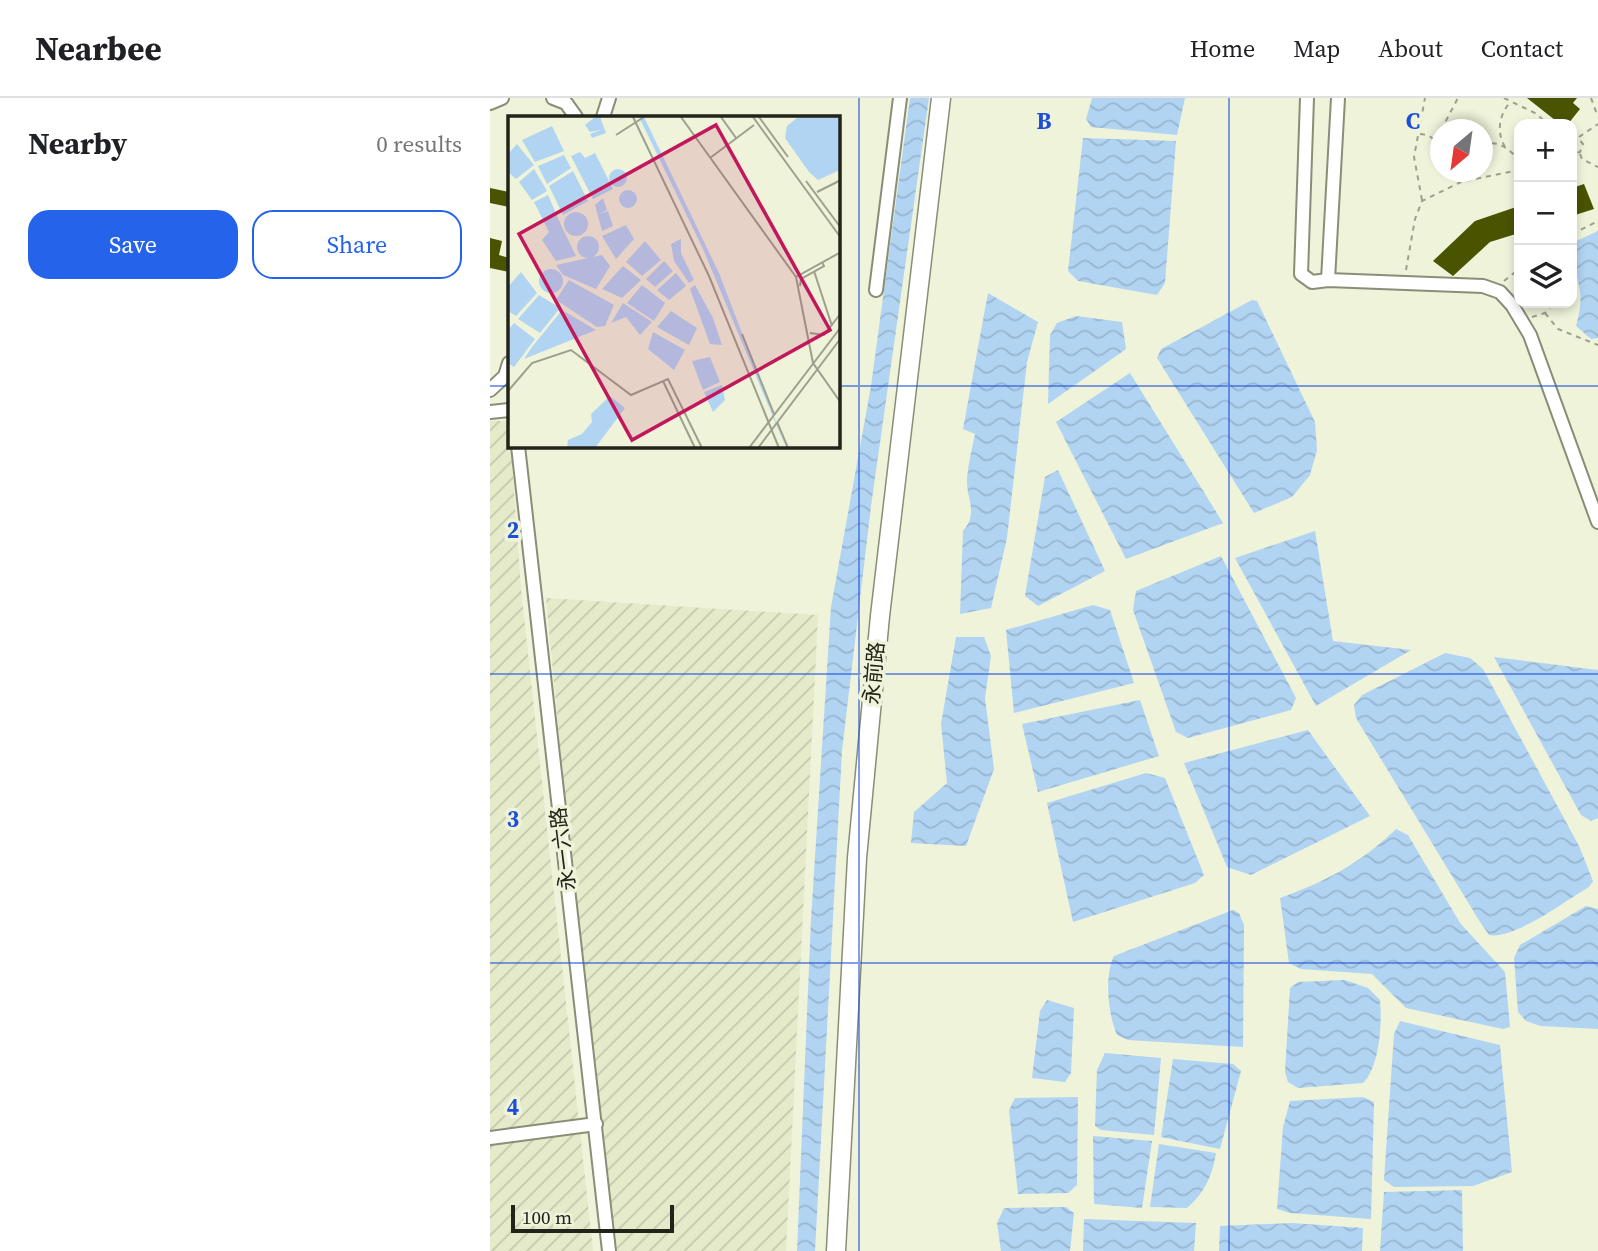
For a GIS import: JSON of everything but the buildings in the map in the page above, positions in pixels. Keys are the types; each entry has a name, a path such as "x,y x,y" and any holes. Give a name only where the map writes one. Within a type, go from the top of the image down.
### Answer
{"street":[{"path":"490,103 502,98"},
{"path":"553,98 566,103 575,116"},
{"path":"603,116 609,98"},
{"path":"876,290 900,98"},
{"name":"永前路","path":"836,1251 859,844 880,616 941,98"},
{"path":"1307,98 1299,260 1301,274 1312,282 1328,280 1483,286 1500,292 1512,305 1530,335 1598,522"},
{"path":"1328,280 1338,98"},
{"path":"490,390 505,376 508,366"},
{"path":"490,412 508,410"},
{"name":"永一六路","path":"518,448 609,1251"},
{"path":"490,1138 596,1124"}],"path":[{"path":"1403,284 1415,219 1422,201 1415,173 1418,134 1425,98"},
{"path":"1447,119 1458,98"},
{"path":"1504,98 1542,119"},
{"path":"1591,98 1598,117"},
{"path":"1511,101 1500,124 1501,139 1514,155"},
{"path":"1598,124 1578,138 1583,144 1580,152 1582,159 1598,167"},
{"path":"1418,134 1430,137"},
{"path":"1493,143 1505,147"},
{"path":"1493,175 1514,171"},
{"path":"1422,201 1465,182"},
{"path":"1577,232 1598,221"},
{"path":"1500,292 1504,281 1514,273"},
{"path":"1550,308 1545,313 1552,325 1587,343 1598,345"}],"shaded area":[{"path":"490,421 508,421 521,589 593,1251 490,1251"},
{"path":"546,598 818,615 786,1251 617,1251 596,1124"}],"water":[{"path":"910,98 929,98 871,506 842,751 815,1251 797,1251 811,919 831,607 871,386"},
{"path":"1092,98 1185,98 1177,135 1091,127 1086,119"},
{"path":"1083,138 1176,141 1165,283 1157,295 1078,281 1068,271"},
{"path":"1598,231 1598,338 1591,339 1576,326 1580,301 1577,241"},
{"path":"988,293 1038,322 1027,362 1007,538 991,608 960,614 963,531 971,511 967,479 975,434 963,429"},
{"path":"1252,300 1257,301 1315,422 1317,450 1310,475 1292,497 1254,513 1157,358 1161,349"},
{"path":"1076,316 1122,322 1126,349 1048,404 1050,335 1057,323"},
{"path":"1130,373 1223,523 1126,559 1056,422"},
{"path":"1058,470 1105,571 1038,606 1025,596 1045,477"},
{"path":"1315,531 1333,641 1411,650 1316,706 1235,558"},
{"path":"1221,556 1296,698 1291,710 1188,738 1176,732 1133,610 1136,591"},
{"path":"1093,605 1110,610 1134,683 1014,713 1006,630"},
{"path":"956,637 984,637 991,656 985,698 994,769 966,846 911,843 914,812 947,783 941,724"},
{"path":"1445,653 1470,658 1483,669 1579,846 1593,881 1589,887 1539,918 1512,932 1499,935 1489,935 1480,922 1356,718 1354,705 1362,695"},
{"path":"1494,657 1598,670 1598,818 1591,821 1581,815"},
{"path":"1140,700 1159,756 1038,792 1022,724"},
{"path":"1308,730 1370,816 1251,875 1227,867 1184,763"},
{"path":"1146,773 1165,778 1204,875 1195,883 1073,922 1047,803"},
{"path":"1396,829 1408,835 1460,923 1505,972 1510,1027 1503,1029 1406,1008 1372,974 1301,969 1289,963 1280,898 1342,870"},
{"path":"1586,906 1598,909 1598,1029 1540,1026 1526,1021 1518,1012 1514,958 1520,945"},
{"path":"1233,910 1239,913 1244,925 1243,1047 1128,1040 1117,1035 1108,995 1109,974 1114,956"},
{"path":"1345,980 1368,988 1380,1000 1380,1032 1373,1066 1363,1083 1298,1088 1288,1082 1285,1072 1290,988 1298,982"},
{"path":"1047,1000 1074,1008 1071,1073 1065,1082 1032,1078 1040,1011"},
{"path":"1400,1021 1500,1045 1512,1172 1473,1186 1394,1187 1384,1180 1394,1034"},
{"path":"1105,1053 1161,1058 1154,1135 1101,1130 1095,1126 1097,1070"},
{"path":"1173,1059 1233,1064 1241,1071 1220,1149 1161,1137"},
{"path":"1078,1097 1077,1185 1068,1193 1018,1194 1009,1110 1015,1098"},
{"path":"1363,1097 1374,1102 1371,1219 1290,1213 1277,1209 1283,1127 1290,1101"},
{"path":"1093,1136 1152,1141 1142,1208 1094,1204"},
{"path":"1159,1144 1216,1153 1207,1183 1187,1208 1150,1207"},
{"path":"1462,1190 1463,1251 1380,1251 1384,1192"},
{"path":"1066,1207 1074,1213 1070,1251 1001,1251 997,1223 1004,1208"},
{"path":"1084,1219 1196,1223 1194,1251 1083,1251"},
{"path":"1292,1223 1363,1228 1362,1251 1219,1251 1220,1226"}]}
